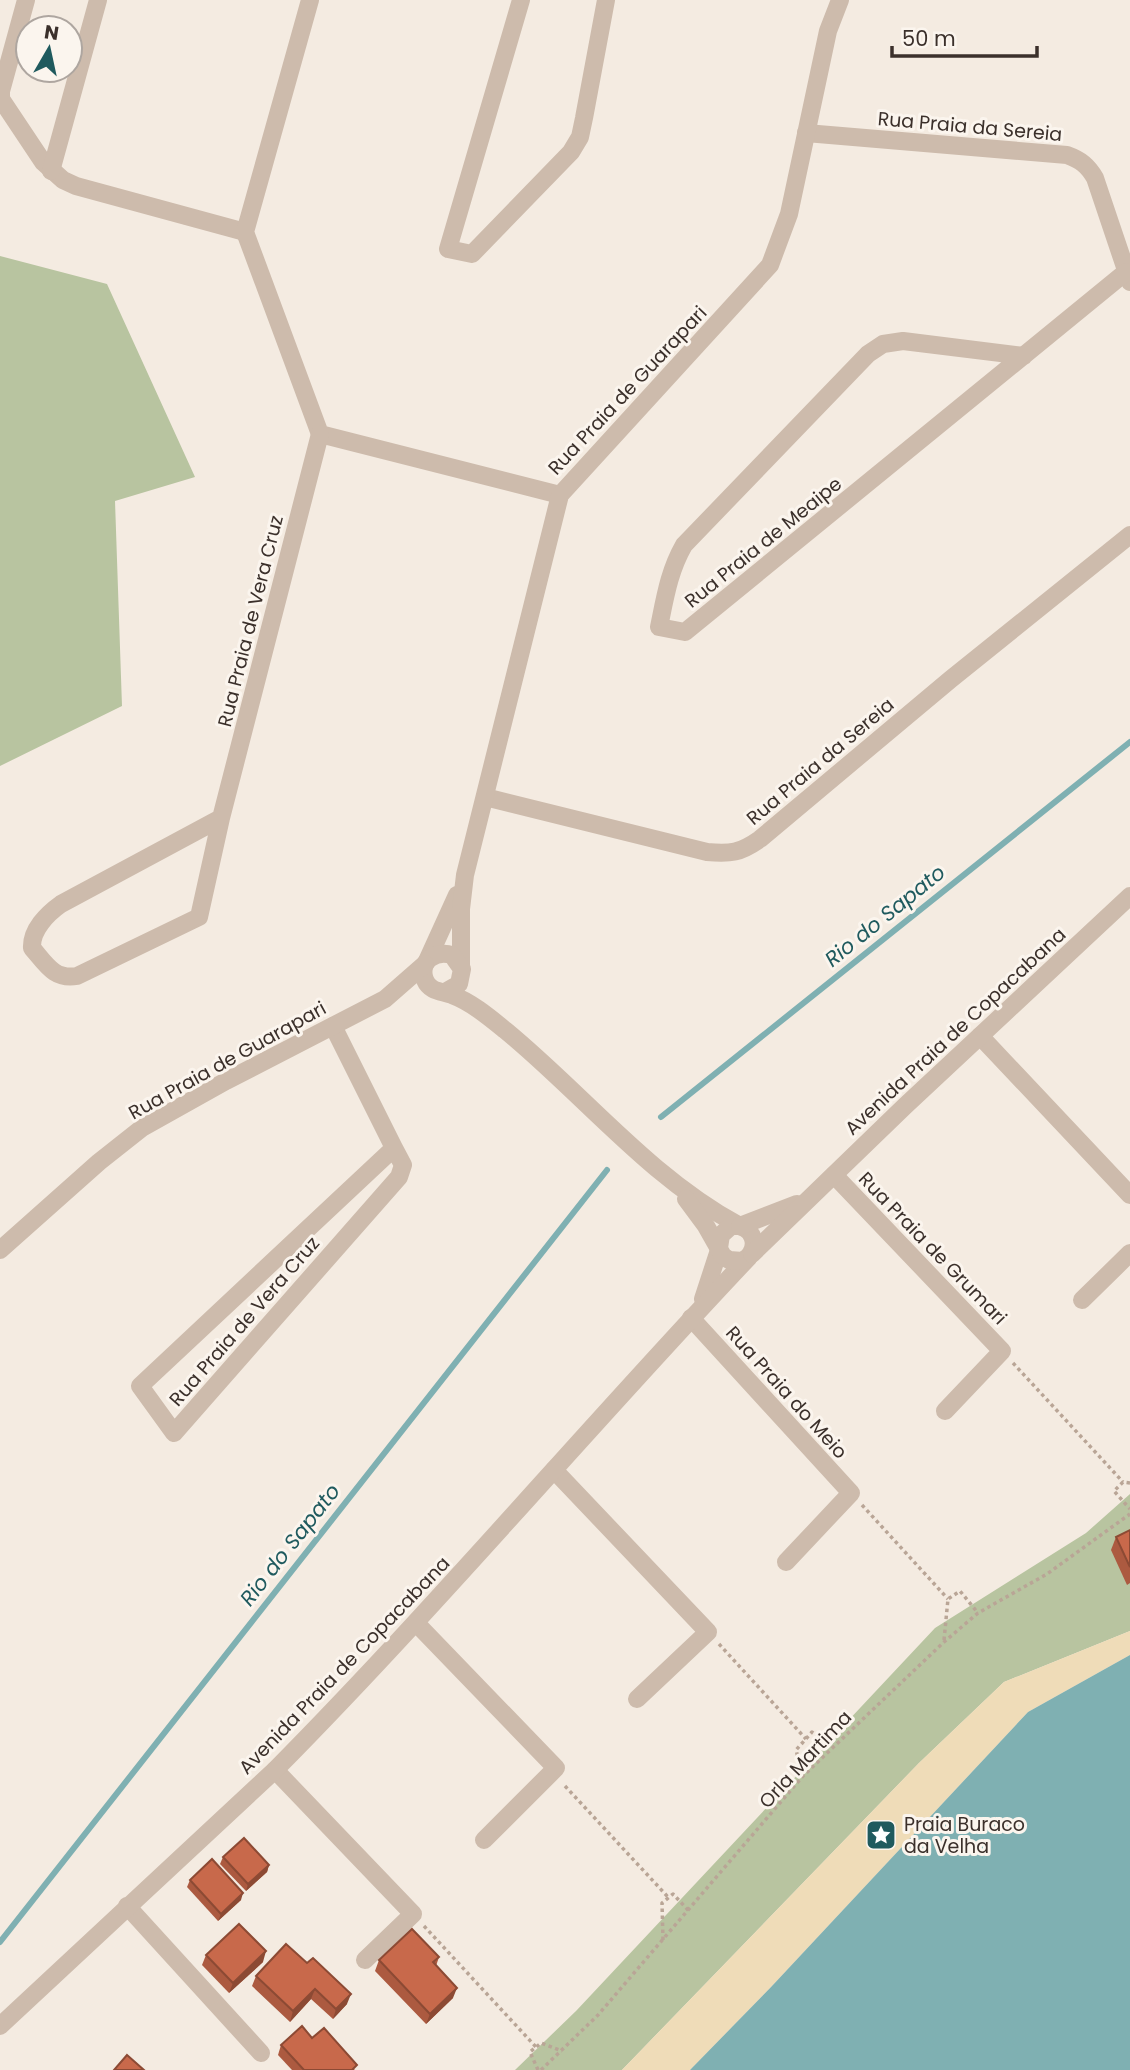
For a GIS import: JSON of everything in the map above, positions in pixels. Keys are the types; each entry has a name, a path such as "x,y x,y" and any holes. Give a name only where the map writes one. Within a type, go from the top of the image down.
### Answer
{"street":[{"path":"26,0 1,99 51,171 76,186 245,232"},
{"path":"51,171 97,0"},
{"path":"310,0 245,232 320,434 560,495"},
{"path":"521,0 448,248 472,254 571,152 580,136 606,0"},
{"name":"Rua Praia de Guarapari","path":"461,967 461,909 465,875 560,495 770,265 789,214 828,31 831,0"},
{"name":"Rua Praia de Guarapari","path":"828,31 840,0"},
{"name":"Rua Praia da Sereia","path":"806,133 1067,155 1078,159 1089,167 1095,178 1128,277"},
{"name":"Rua Praia de Meaipe","path":"1024,356 903,341 883,344 868,354 684,545 669,577 659,627 685,632 1024,356 1128,277"},
{"name":"Rua Praia de Vera Cruz","path":"221,818 61,904 42,921 31,943 32,948 54,974 61,977 77,976 198,917 320,434"},
{"name":"Rua Praia da Sereia","path":"485,797 707,852 726,854 745,850 1130,535"},
{"name":"Rua Praia de Guarapari","path":"0,1250 99,1162 142,1128 226,1081 385,999 426,962 465,875"},
{"name":"Avenida Praia de Copacabana","path":"0,2026 275,1770 416,1623 750,1256 1130,896"},
{"path":"505,1030 476,996 452,956 445,953 432,956 426,962 423,971 428,985 469,1004 505,1030 673,1183 707,1208 750,1231 755,1243 750,1256 744,1261 729,1261 673,1183"},
{"path":"443,992 458,984 461,967"},
{"name":"Rua Praia de Guarapari","path":"385,999 419,992 443,992"},
{"name":"Rua Praia de Vera Cruz","path":"333,1026 403,1165 399,1177 174,1433 140,1386 394,1148"},
{"path":"980,1036 1130,1195"},
{"name":"Rua Praia de Grumari","path":"834,1175 1002,1351"},
{"name":"Avenida Praia de Copacabana","path":"739,1226 810,1198"},
{"path":"719,1249 718,1241 725,1229 739,1226"},
{"name":"Avenida Praia de Copacabana","path":"694,1315 712,1277 719,1249"},
{"path":"1082,1300 1130,1253"},
{"name":"Rua Praia do Meio","path":"694,1315 851,1493"},
{"path":"945,1411 1002,1351"},
{"path":"554,1470 708,1632 637,1699"},
{"path":"786,1562 851,1493"},
{"path":"416,1623 555,1768 484,1840"},
{"path":"275,1770 413,1914 365,1960"},
{"path":"127,1906 261,2053"}],"path":[{"path":"1002,1351 1123,1482 1130,1483"},
{"path":"1123,1482 1114,1491 1130,1511"},
{"path":"851,1493 948,1599 944,1642"},
{"name":"Orla Martima","path":"540,2070 598,2015 829,1749 978,1613 1047,1574 1130,1511"},
{"path":"948,1599 960,1591 978,1613"},
{"path":"708,1632 806,1739"},
{"path":"803,1776 796,1749 812,1732 829,1749"},
{"path":"555,1768 567,1790 668,1897"},
{"path":"663,1941 662,1903 673,1894 689,1911"},
{"path":"413,1914 536,2047"},
{"path":"540,2070 530,2052 541,2043 562,2051"}],"green space":[{"path":"0,256 107,284 195,477 115,501 122,706 0,766"},
{"path":"1130,1494 1130,1631 1004,1682 919,1763 622,2070 515,2070 576,2011 935,1628 1086,1533"}],"sand":[{"name":"Praia Buraco da Velha","path":"1130,1631 1130,1655 1028,1712 690,2070 622,2070 919,1763 1004,1682"}],"water":[{"path":"1130,1655 1130,2070 690,2070 1028,1712"}],"building":[{"path":"1130,1530 1130,1567 1116,1537"},
{"path":"244,1838 269,1865 248,1884 223,1857"},
{"path":"212,1859 243,1893 221,1914 190,1880"},
{"path":"239,1924 266,1951 233,1983 206,1955"},
{"path":"412,1929 439,1957 433,1962 457,1988 430,2014 379,1960"},
{"path":"286,1944 307,1963 313,1958 351,1994 336,2009 315,1989 293,2011 256,1976"},
{"path":"302,2026 312,2038 324,2028 357,2065 352,2070 304,2070 281,2045"},
{"path":"127,2055 144,2070 114,2070"}],"waterway":[{"name":"Rio do Sapato","path":"661,1117 1130,742"},
{"name":"Rio do Sapato","path":"0,1942 607,1170"}],"place":[{"name":"Praia Buraco da Velha","path":"881,1835"}]}
